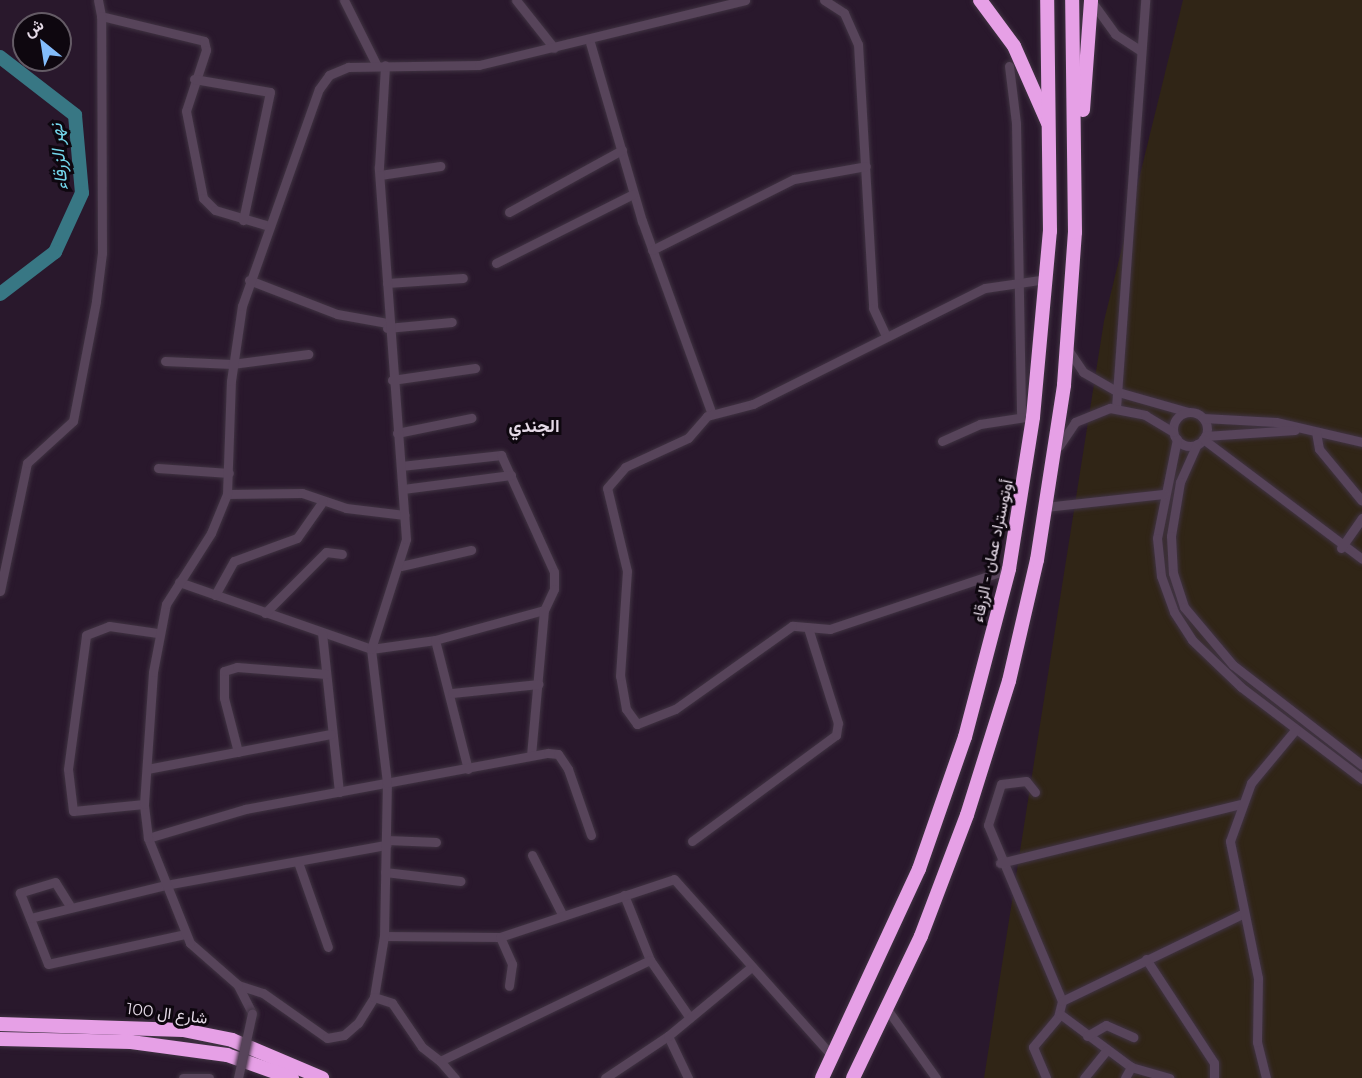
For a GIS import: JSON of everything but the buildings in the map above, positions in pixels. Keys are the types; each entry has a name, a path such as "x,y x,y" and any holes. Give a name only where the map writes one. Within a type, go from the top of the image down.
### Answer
{"highway":[{"path":"980,0 1026,68 1053,139"},
{"name":"أوتوستراد عمان - الزرقاء","path":"822,1078 920,869 946,796 1009,569 1027,417 1047,279 1053,139 1047,0"},
{"path":"853,1078 887,1009 946,874 992,743 1025,618 1051,465 1076,232 1077,139 1072,0"},
{"path":"1077,139 1091,0"},
{"name":"شارع ال 100","path":"0,1024 183,1030 232,1040 322,1078"},
{"name":"شارع ال 100","path":"0,1039 40,1038 131,1042 227,1055 292,1078"}],"street":[{"path":"0,591 27,463 73,421 96,301 102,253 101,16 98,0"},
{"path":"344,0 381,64 380,175 387,283 387,326 405,515 401,566 371,649 387,783 384,936 375,997 344,1035 327,1038 263,993 238,985 202,958 186,934 165,885 148,838 144,804 157,633 179,582 211,533 227,494 232,364 249,280 324,80 348,67 381,64 453,68 554,48 745,0"},
{"path":"516,0 554,48"},
{"path":"824,0 844,13 856,33 873,308 885,334"},
{"path":"1091,0 1115,34 1141,51"},
{"path":"1116,408 1145,0"},
{"path":"101,16 202,39 206,50 194,79 186,118 203,198 215,210 269,226"},
{"path":"589,39 633,194 712,414"},
{"path":"942,441 980,424 1027,417 1016,280 1016,139 1009,66"},
{"path":"194,79 270,92 243,220"},
{"path":"509,212 622,150"},
{"path":"380,175 440,166"},
{"path":"652,250 794,179 866,166"},
{"path":"496,263 633,194"},
{"path":"387,283 462,278"},
{"path":"1009,569 826,630 788,628 656,720 640,724 629,717 620,676 625,549 607,488 617,473 688,438 712,414 753,404 885,334 985,288 1016,280 1047,279"},
{"path":"249,280 337,314 387,326 453,322"},
{"path":"1065,339 1077,367 1118,392 1203,418 1276,422 1362,442"},
{"path":"165,361 232,364 308,354"},
{"path":"392,380 475,368"},
{"path":"1051,465 1075,422 1116,408 1145,415 1175,436 1202,440 1303,430"},
{"path":"1188,412 1175,421 1175,436 1163,494 1158,557 1167,594 1183,628 1226,674 1296,729 1362,765"},
{"path":"397,433 471,418"},
{"path":"1203,418 1202,440 1180,482 1171,536 1173,573 1184,607 1233,665 1336,752 1362,778"},
{"path":"1316,432 1322,454 1362,501"},
{"path":"1202,440 1341,548 1362,559"},
{"path":"400,466 494,452 511,475 554,573 554,589 544,610 531,755"},
{"path":"158,468 229,473"},
{"path":"403,489 511,475"},
{"path":"227,494 302,493 323,501 405,515"},
{"path":"1045,507 1163,494"},
{"path":"214,595 234,561 297,538 323,501"},
{"path":"1341,548 1362,518"},
{"path":"401,566 471,550"},
{"path":"265,612 326,552 342,554"},
{"path":"179,582 371,649 435,640 544,610"},
{"path":"144,804 75,813 68,769 86,635 109,626 157,633"},
{"path":"692,842 836,735 838,723 808,628"},
{"path":"322,633 339,792"},
{"path":"435,640 452,693 468,769"},
{"path":"238,752 224,698 224,670 237,667 326,674"},
{"path":"452,693 539,684"},
{"path":"1266,1078 1257,1042 1258,978 1230,841 1240,804 1263,765 1296,729"},
{"path":"147,769 331,734"},
{"path":"148,838 245,809 548,753 564,759 591,835"},
{"path":"1035,792 1026,781 1001,784 997,789 988,825 1000,863 1062,1001 1060,1014 1033,1047 1046,1078"},
{"path":"1000,863 1240,804"},
{"path":"30,918 70,906 165,885 298,862 387,842 436,842"},
{"path":"532,855 563,916"},
{"path":"298,862 328,947"},
{"path":"385,872 460,881"},
{"path":"384,936 500,937 674,879 749,969 833,1057"},
{"path":"70,906 55,882 26,888 19,895 48,964 186,934"},
{"path":"624,895 650,960 690,1018"},
{"path":"1062,1001 1244,913"},
{"path":"500,937 512,964 509,987"},
{"path":"1146,959 1214,1063 1214,1078"},
{"path":"440,1061 650,960"},
{"path":"605,1078 668,1036 749,969"},
{"path":"238,985 252,1014 238,1078"},
{"path":"375,997 392,1003 422,1047 440,1061 455,1078"},
{"path":"887,1009 936,1078"},
{"path":"1060,1014 1107,1051 1131,1066 1169,1078"},
{"path":"1087,1036 1106,1025 1132,1037"},
{"path":"668,1036 688,1078"},
{"path":"1084,1078 1107,1051"},
{"path":"1125,1078 1131,1066"},
{"path":"183,1078 209,1078"}],"shaded area":[{"path":"1183,0 1362,0 1362,1078 984,1078 1104,321"}],"waterway":[{"name":"نهر الزرقاء","path":"0,57 75,115 82,193 55,252 0,294"}],"district":[{"name":"الجندي","path":"534,426"}]}
